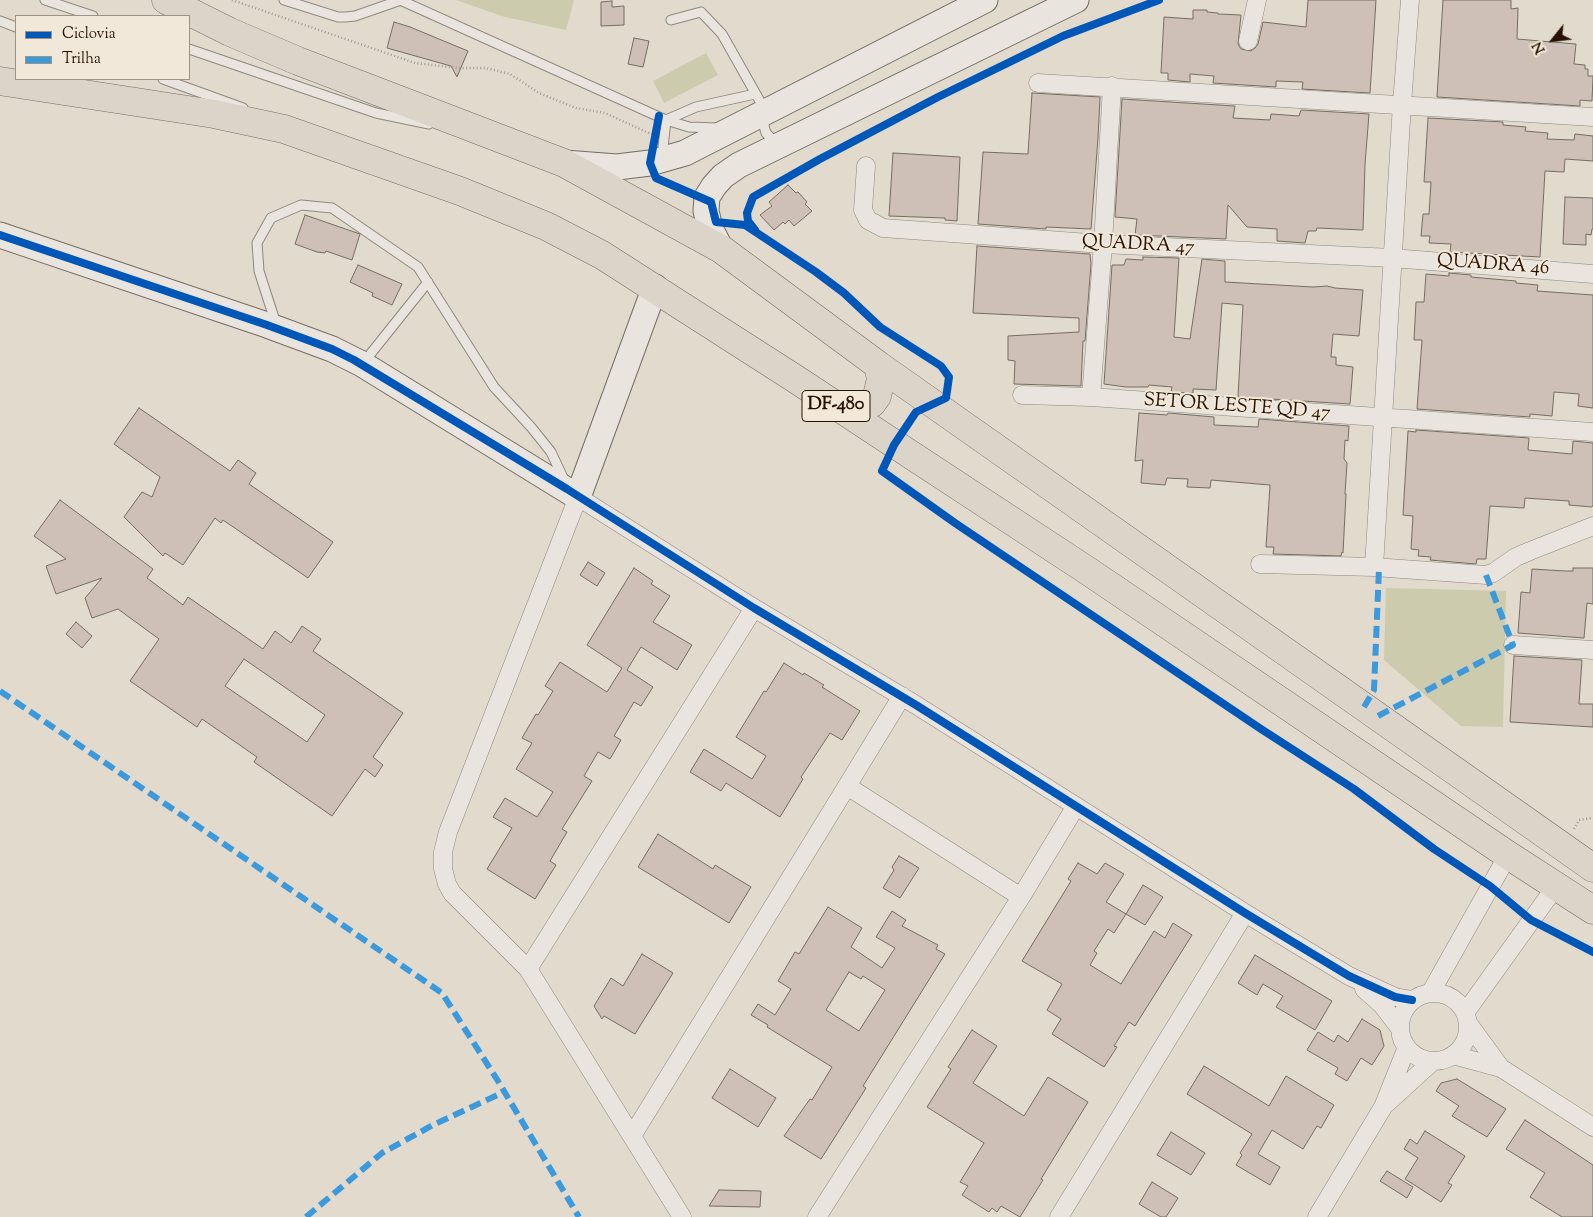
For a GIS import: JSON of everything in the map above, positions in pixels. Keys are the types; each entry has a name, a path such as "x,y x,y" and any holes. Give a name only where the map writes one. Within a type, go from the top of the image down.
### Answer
{"main road":[{"name":"DF-480","path":"166,0 230,32 298,61 564,163 721,250 878,364 1593,868"},
{"path":"564,163 616,167 656,162 685,153 736,127 760,103 985,0"},
{"path":"721,250 710,228 706,211 707,197 723,176 739,165 1076,0"},
{"name":"DF-480","path":"0,81 214,114 284,129 460,190 546,226 602,255 655,287 1088,571 1508,855 1593,910"},
{"path":"0,235 332,349 362,364 573,493 655,287"},
{"path":"846,412 863,408 872,403 877,396 881,379 878,364"},
{"path":"1377,767 1373,752 1377,745 1382,739 1403,734"}],"street":[{"path":"1248,41 1257,0"},
{"path":"1374,567 1392,258 1410,0"},
{"path":"1038,83 1112,86 1593,117"},
{"path":"1091,397 1103,244 1112,86"},
{"name":"QUADRA 47","path":"866,166 862,210 868,220 883,228 1103,244 1392,258"},
{"name":"QUADRA 46","path":"1392,258 1593,274"},
{"name":"SETOR LESTE QD 47","path":"1022,395 1091,397 1593,432"},
{"path":"682,1217 528,969 452,893 447,884 443,869 443,852 448,832 573,493 754,608 902,696 1245,913 1349,976 1395,997 1412,1000"},
{"path":"1260,564 1374,567 1486,575 1493,573 1516,557 1593,526"},
{"path":"528,969 754,608"},
{"path":"1514,645 1593,650"},
{"path":"632,1136 902,696"},
{"path":"848,786 1021,897"},
{"path":"817,1217 1021,897 1076,806"},
{"path":"1431,992 1508,855"},
{"path":"1501,1068 1466,1018 1457,1002 1445,994 1431,992 1422,994 1412,1000 1403,1012 1400,1027 1402,1039 1406,1048 1414,1055 1434,1061 1444,1060 1453,1055 1465,1041 1466,1018 1556,886"},
{"path":"1059,1217 1245,913"},
{"path":"1349,976 1382,1005 1400,1027"},
{"path":"1317,1217 1383,1107 1406,1048"},
{"path":"1453,1055 1501,1068 1593,1127"},
{"path":"1383,1107 1434,1061"}],"lane":[{"path":"45,0 90,15"},
{"path":"284,0 338,17 355,16 401,0 663,118 689,127 736,127"},
{"path":"671,20 701,12 722,34 740,63 760,103 764,126 771,138 777,141 789,142"},
{"path":"0,21 15,27"},
{"path":"190,49 376,113 426,124 467,125"},
{"path":"166,80 255,113 284,129"},
{"path":"663,118 696,107 760,103"},
{"path":"656,162 663,118"},
{"path":"278,329 260,271 257,243 271,218 301,205 332,208 418,267 494,387 551,452 573,493"},
{"path":"362,364 428,282"}],"path":[{"path":"232,0 414,63 458,68 486,68 510,74 539,93 576,108 605,114 655,136"},
{"path":"656,162 655,136 663,118"}],"green space":[{"path":"456,0 574,0 566,30 505,17"},
{"path":"706,53 718,75 664,103 653,81"},
{"path":"1386,588 1506,591 1503,727 1461,726 1384,660"}],"building":[{"path":"1308,0 1376,0 1370,93 1302,89 1303,82 1276,81 1276,87 1213,83 1214,76 1190,74 1190,82 1168,80 1168,73 1161,73 1164,17 1193,19 1193,10 1241,15 1238,44 1241,49 1251,51 1258,44 1263,22 1306,27"},
{"path":"1443,0 1511,0 1511,9 1518,8 1517,39 1576,44 1574,64 1585,65 1585,69 1588,69 1588,76 1593,76 1592,101 1580,100 1580,106 1437,97"},
{"path":"612,1 612,7 624,6 624,25 601,26 601,2"},
{"path":"394,22 468,51 457,77 451,66 387,48"},
{"path":"634,38 649,41 643,67 628,64"},
{"path":"1032,93 1100,97 1091,229 1046,227 1046,229 978,224 983,152 1028,154"},
{"path":"1122,99 1235,106 1233,118 1270,120 1271,114 1299,116 1301,110 1369,114 1363,230 1317,228 1316,231 1308,231 1305,243 1277,241 1277,229 1247,227 1228,205 1226,239 1135,235 1137,219 1115,217"},
{"path":"1428,118 1503,122 1503,125 1526,127 1525,131 1548,133 1547,139 1574,140 1575,134 1593,136 1593,161 1565,159 1564,172 1545,171 1540,257 1450,252 1451,244 1429,243 1430,236 1421,236 1423,214 1429,214 1431,182 1424,182"},
{"path":"893,153 960,157 957,221 945,220 945,218 889,216"},
{"path":"788,185 796,193 798,192 812,211 794,226 789,220 785,224 783,222 774,230 760,215 772,206 769,202"},
{"path":"1565,197 1593,198 1593,229 1591,235 1586,234 1586,245 1563,244"},
{"path":"305,215 360,234 352,260 326,251 325,253 317,252 295,244"},
{"path":"977,246 1090,254 1091,264 1085,341 1083,341 1081,386 1014,384 1015,361 1008,360 1008,336 1079,332 1079,318 973,313"},
{"path":"1143,257 1179,258 1174,337 1190,339 1202,259 1225,261 1225,282 1313,287 1327,286 1363,290 1359,336 1333,334 1331,357 1336,357 1336,365 1353,367 1350,404 1238,397 1243,305 1222,303 1216,390 1193,389 1193,393 1171,392 1172,387 1149,385 1148,387 1126,387 1104,384 1112,265 1124,265 1126,259 1143,260"},
{"path":"358,265 402,284 392,305 372,296 373,293 350,282"},
{"path":"1449,273 1538,285 1537,291 1593,295 1593,408 1578,406 1579,394 1554,392 1552,416 1530,414 1530,417 1417,409 1422,340 1414,340 1416,302 1424,302 1426,274 1449,276"},
{"path":"139,408 230,471 238,460 256,473 249,484 333,542 308,578 223,520 221,523 215,518 183,565 165,553 163,556 124,517 142,492 152,497 160,477 114,444"},
{"path":"1139,413 1167,415 1168,413 1214,417 1214,425 1258,427 1259,419 1349,426 1348,441 1345,440 1344,459 1347,463 1346,494 1343,553 1341,556 1273,554 1274,547 1266,547 1270,485 1211,480 1210,488 1187,487 1188,479 1167,478 1165,485 1141,483 1143,460 1135,461"},
{"path":"1416,430 1529,438 1528,450 1572,454 1573,441 1593,443 1593,505 1592,507 1569,505 1569,501 1525,498 1524,508 1490,506 1486,559 1477,559 1476,564 1430,560 1431,557 1418,556 1419,550 1411,549 1413,516 1403,515 1408,431 1416,432"},
{"path":"60,500 153,569 147,578 183,605 188,597 263,649 275,631 291,643 302,626 321,639 313,651 403,713 373,757 383,765 375,777 365,769 332,816 254,762 257,757 202,719 197,727 130,681 159,639 118,609 92,618 85,598 102,578 56,594 46,566 66,559 34,536","holes":["244,659 325,715 307,742 225,686"]},
{"path":"588,562 605,573 597,586 580,575"},
{"path":"634,568 653,581 651,584 670,596 653,622 692,645 677,670 641,647 627,670 653,687 641,706 634,702 614,736 621,740 610,759 598,752 584,776 592,781 562,829 567,832 550,861 556,865 535,899 487,869 512,828 493,817 505,798 537,817 553,792 516,769 532,743 522,738 536,714 538,715 553,691 545,686 560,662 607,692 622,668 587,645"},
{"path":"1573,568 1593,568 1593,604 1587,603 1584,638 1518,633 1521,592 1530,593 1532,569 1573,571"},
{"path":"76,622 92,636 82,648 66,634"},
{"path":"1514,656 1582,660 1579,704 1593,704 1593,727 1510,722"},
{"path":"784,663 824,685 822,687 860,711 842,740 830,733 801,777 803,779 780,817 726,783 721,791 690,772 704,749 752,779 766,756 736,737 764,691 766,692"},
{"path":"658,834 713,869 715,865 751,887 729,923 638,867"},
{"path":"899,856 919,868 900,898 883,888 894,870 892,867"},
{"path":"1078,863 1097,874 1105,863 1124,874 1106,902 1126,914 1114,933 1108,929 1094,951 1097,953 1090,965 1121,984 1154,931 1165,938 1173,923 1192,935 1135,1026 1129,1022 1114,1046 1117,1047 1104,1067 1052,1034 1061,1019 1047,1010 1062,984 1022,961 1071,881 1068,879"},
{"path":"1143,885 1163,897 1145,925 1126,914"},
{"path":"828,907 862,928 851,947 882,968 895,948 876,937 892,911 906,920 902,926 938,945 936,949 945,954 863,1086 866,1088 821,1159 784,1136 810,1099 812,1100 832,1067 751,1015 758,1004 775,1015 791,989 778,981 795,952 799,954","holes":["849,972 861,979 863,976 885,990 859,1031 826,1010"]},
{"path":"642,954 673,973 635,1034 604,1016 602,1019 594,1006 611,978 623,986"},
{"path":"1255,955 1332,1001 1315,1030 1276,1007 1283,996 1263,984 1257,995 1238,983"},
{"path":"1362,1019 1380,1030 1384,1046 1372,1065 1361,1058 1347,1081 1335,1074 1338,1068 1307,1050 1318,1032 1334,1042 1338,1035 1348,1042"},
{"path":"972,1030 997,1046 973,1083 1024,1116 1048,1077 1088,1102 1020,1217 1001,1206 997,1212 992,1208 989,1212 962,1195 968,1186 960,1182 984,1143 927,1107 951,1069 948,1067"},
{"path":"1204,1066 1269,1106 1286,1076 1334,1105 1321,1128 1317,1126 1303,1149 1272,1130 1258,1154 1280,1167 1270,1185 1236,1165 1242,1155 1240,1153 1252,1134 1187,1094"},
{"path":"730,1069 776,1098 758,1127 712,1098"},
{"path":"1457,1079 1506,1109 1487,1137 1452,1116 1459,1106 1436,1091 1441,1083"},
{"path":"1525,1120 1593,1165 1593,1217 1562,1217 1530,1197 1545,1173 1506,1149"},
{"path":"1425,1131 1465,1156 1448,1183 1452,1185 1441,1202 1405,1179 1418,1158 1404,1149 1410,1139 1417,1144"},
{"path":"1171,1132 1205,1153 1191,1175 1157,1155"},
{"path":"1387,1171 1413,1187 1407,1198 1380,1181"},
{"path":"1152,1182 1178,1198 1166,1217 1161,1217 1139,1204"},
{"path":"719,1190 761,1191 760,1207 709,1206"}],"marked path":[{"path":"1364,707 1374,690 1379,568"},
{"path":"1378,716 1513,645 1486,575"},
{"path":"0,691 442,993 498,1081 579,1217"},
{"path":"306,1217 382,1153 433,1125 504,1092"}],"cycle path":[{"path":"755,230 748,221 747,213 753,197 820,159 938,97 1063,36 1159,0"},
{"path":"659,116 650,163 656,178 711,202 716,222 745,225 816,272 844,293 880,327 941,366 949,377 946,398 916,412 894,445 882,471 955,523 1261,729 1354,789 1434,849 1490,886 1531,920 1593,952"},
{"path":"0,235 267,325 332,349 354,360 567,489 754,608 916,705 1245,913 1349,976 1395,997 1412,1000"}]}
